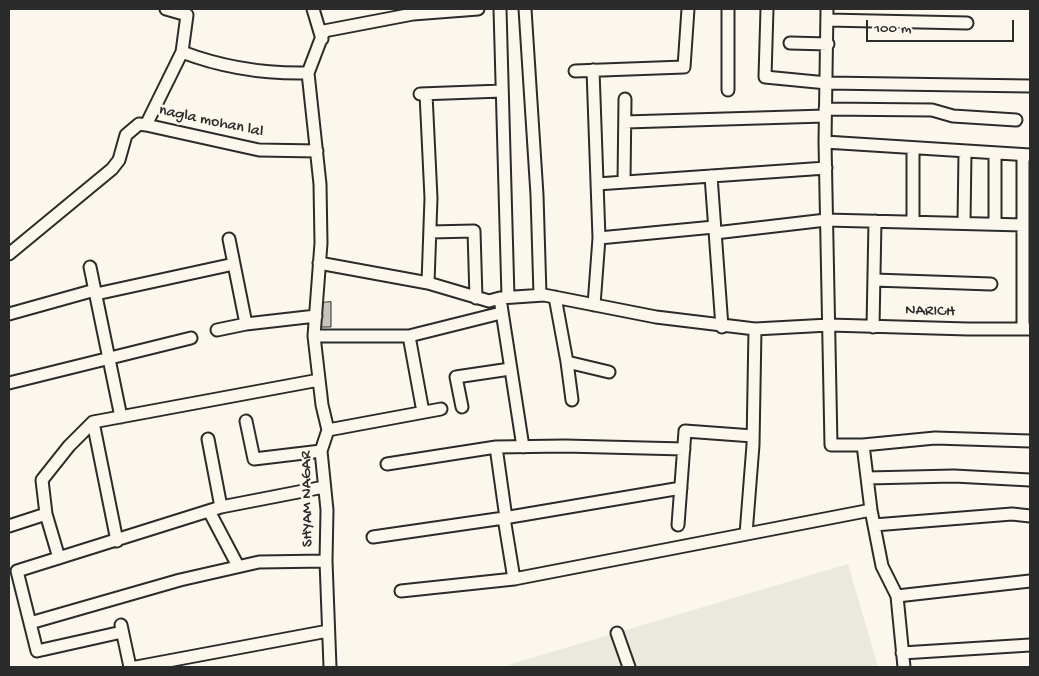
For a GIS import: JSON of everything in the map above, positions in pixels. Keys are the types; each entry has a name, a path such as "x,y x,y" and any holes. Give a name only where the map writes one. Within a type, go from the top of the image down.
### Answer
{"street":[{"path":"166,9 188,12"},
{"path":"313,9 322,39"},
{"path":"318,151 308,73 324,31 412,14 478,9"},
{"path":"500,9 504,298 502,312 523,447"},
{"path":"525,9 538,194 540,295"},
{"path":"576,71 684,67 688,9"},
{"path":"728,9 728,90"},
{"path":"767,9 765,77 827,83 1030,86"},
{"name":"nagla mohan lal","path":"188,12 182,52 146,125 259,150 318,151"},
{"path":"967,23 827,15 825,142 831,445 863,446 935,438 1030,441"},
{"path":"790,43 828,44"},
{"path":"182,52 210,63 240,70 273,74 308,73"},
{"path":"593,70 599,238 594,305"},
{"path":"428,283 431,198 422,94 502,91"},
{"path":"624,182 625,99"},
{"path":"624,122 825,112 932,110 953,116 1016,120"},
{"path":"9,254 97,184 119,160 126,135 138,124 146,125"},
{"path":"825,142 1026,155 1027,188 1023,225 1027,272 1027,329"},
{"path":"913,149 913,222"},
{"name":"SHYAM NAGAR","path":"318,151 321,243 314,336 319,380 328,430 321,451 327,510 326,561 330,667"},
{"path":"964,223 965,152"},
{"path":"995,154 995,224"},
{"path":"597,184 826,168"},
{"path":"711,176 722,327"},
{"path":"599,238 826,220 1023,225"},
{"path":"873,326 875,221"},
{"path":"430,232 474,231 476,298"},
{"path":"229,239 246,324"},
{"name":"NARICH","path":"319,263 428,283 489,301 540,295 656,317 722,327 755,329 829,325 1027,329"},
{"path":"9,314 95,292 234,264"},
{"path":"90,267 121,417"},
{"path":"874,280 991,284"},
{"path":"555,297 572,400"},
{"path":"314,336 408,336 502,312"},
{"path":"217,330 246,324 316,316"},
{"path":"746,534 753,436 755,329"},
{"path":"408,336 422,412"},
{"path":"9,383 191,338"},
{"path":"567,362 609,372"},
{"path":"462,406 456,377 510,369"},
{"path":"59,558 46,514 42,480 69,446 93,422 319,380"},
{"path":"328,430 441,409"},
{"path":"246,421 254,459 321,451"},
{"path":"93,422 116,541"},
{"path":"678,525 685,431 753,436"},
{"path":"208,439 215,509 238,566"},
{"path":"863,446 871,510 882,566 897,596 904,667"},
{"path":"387,464 496,447 684,449"},
{"path":"496,447 514,579"},
{"path":"867,478 954,476 1030,480"},
{"path":"130,667 121,629 37,651 17,571 215,509 324,487"},
{"path":"374,537 505,518 681,488"},
{"path":"401,592 514,579 871,510"},
{"path":"9,526 46,514"},
{"path":"874,525 1012,514 1030,516"},
{"path":"30,623 180,580 238,566 259,562 326,561"},
{"path":"897,596 1030,581"},
{"path":"136,667 328,631"},
{"path":"618,632 628,667"},
{"path":"902,653 1030,645"}],"shaded area":[{"path":"848,564 878,667 509,667 508,665"}],"building":[{"path":"331,302 331,327 319,327 320,303"}]}
